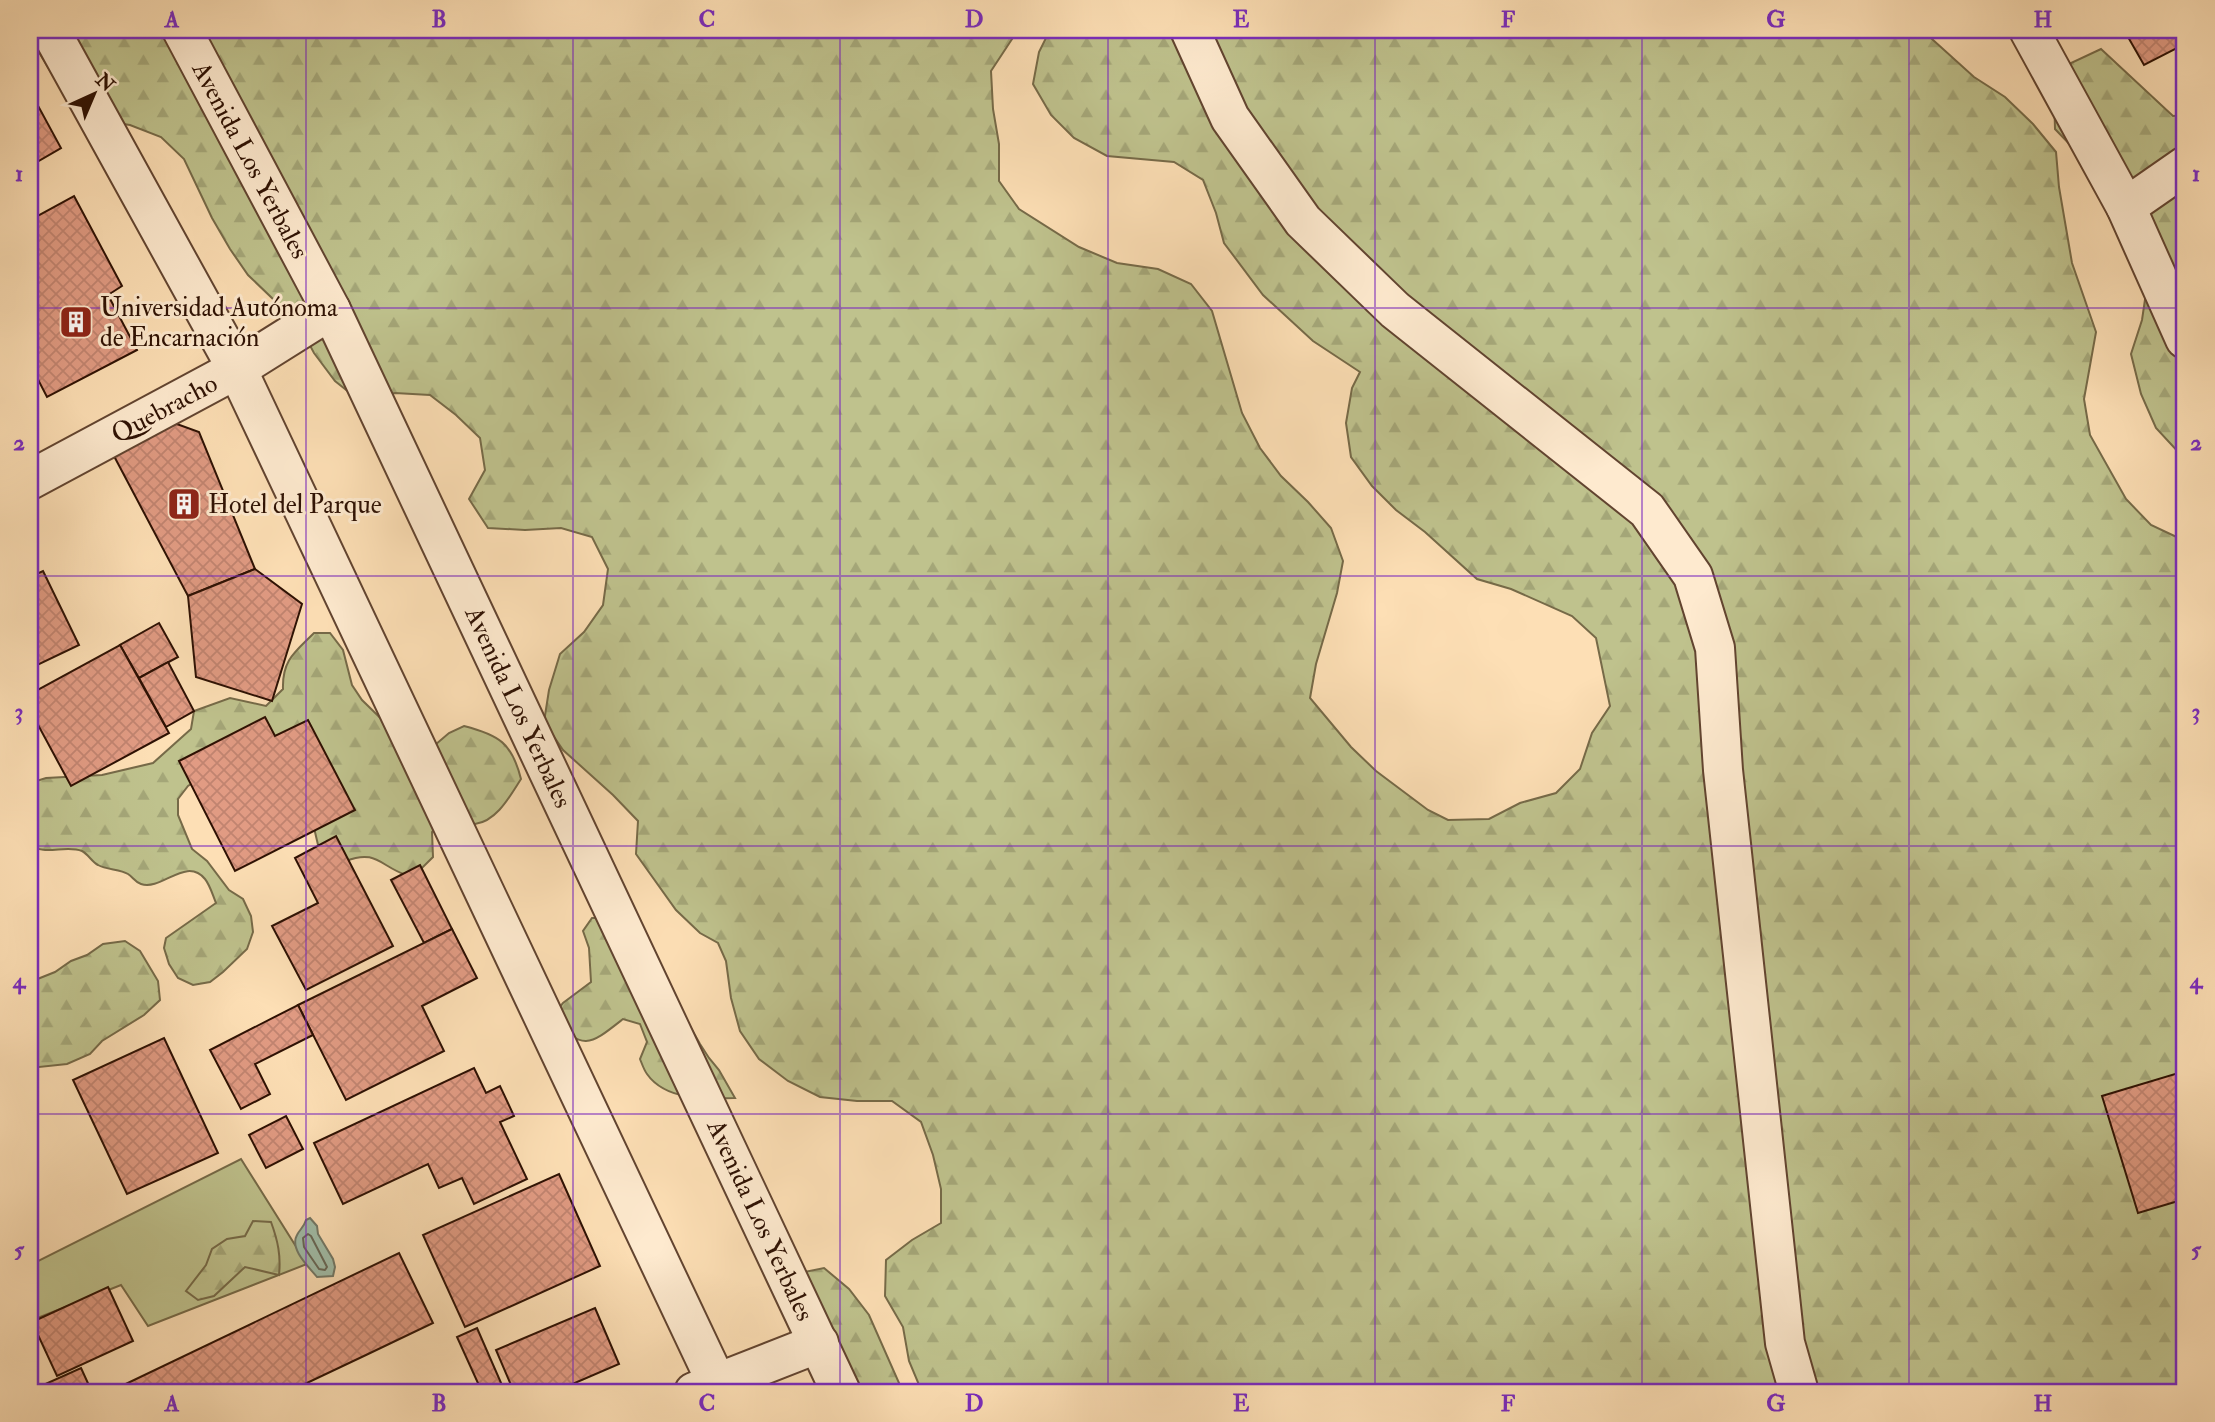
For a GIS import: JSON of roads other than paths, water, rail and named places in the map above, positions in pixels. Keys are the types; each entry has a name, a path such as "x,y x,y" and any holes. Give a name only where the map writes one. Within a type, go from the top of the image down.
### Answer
{"street":[{"path":"50,30 237,369 710,1389 819,1343"},
{"name":"Avenida Los Yerbales","path":"182,30 331,310 841,1392"},
{"path":"1190,30 1230,118 1303,221 1395,310 1647,510 1693,576 1715,648 1723,770 1757,1100 1785,1343 1798,1392"},
{"path":"2029,30 2126,208 2185,339"},
{"path":"2126,208 2185,166"},
{"name":"Quebracho","path":"30,480 237,369 331,310"}],"water":[{"path":"310,1218 317,1226 318,1234 333,1259 333,1276 317,1277 298,1252 295,1240 306,1220"}],"place":[{"name":"Universidad Autónoma de Encarnación","path":"76,322"},
{"name":"Hotel del Parque","path":"184,504"}]}
